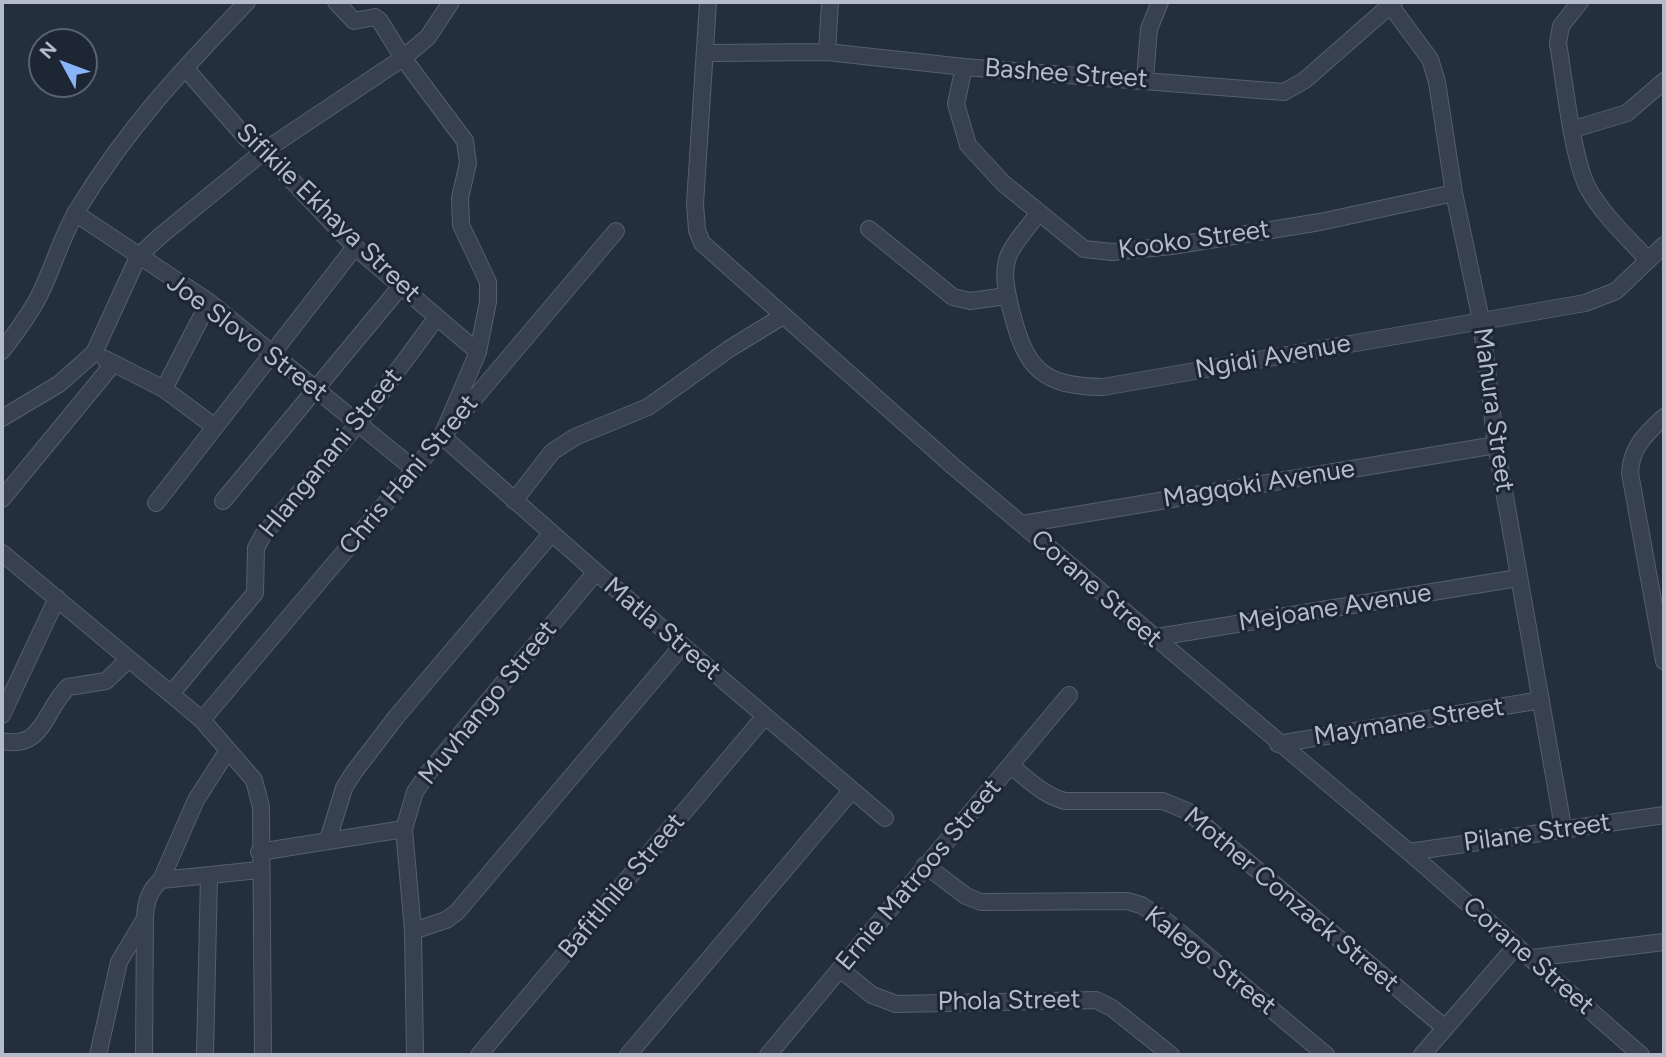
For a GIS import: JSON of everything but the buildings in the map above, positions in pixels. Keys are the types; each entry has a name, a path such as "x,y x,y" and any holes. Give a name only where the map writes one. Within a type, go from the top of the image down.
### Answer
{"street":[{"path":"2,351 24,323 75,213 117,146 247,2"},
{"path":"336,2 354,21 375,17 380,20 403,58 465,141 468,163 460,198 461,225 488,282 488,302 478,352 442,436"},
{"path":"2,418 59,384 94,353 138,257 187,213 264,151 403,58 428,37 451,2"},
{"name":"Corane Street","path":"708,2 695,205 697,230 702,243 1152,638 1409,852 1640,1055"},
{"path":"827,52 830,2"},
{"path":"1145,79 1149,29 1160,2"},
{"path":"1580,2 1561,26 1558,43 1588,188 1648,260"},
{"name":"Bashee Street","path":"706,52 827,52 964,67 1145,79 1284,92 1305,80 1392,3"},
{"name":"Mahura Street","path":"1392,3 1434,69 1454,193 1481,320 1496,445 1563,827"},
{"name":"Kooko Street","path":"964,67 956,104 968,145 1003,183 1084,249 1112,252 1320,222 1454,193"},
{"name":"Sifikile Ekhaya Street","path":"185,68 247,139 264,151 355,247 478,352"},
{"path":"1574,130 1627,113 1664,81"},
{"name":"Ngidi Avenue","path":"1039,212 1009,256 1005,277 1007,296 1020,347 1033,365 1065,384 1082,387 1103,387 1585,303 1616,290 1664,246"},
{"name":"Joe Slovo Street","path":"75,213 209,302 414,469"},
{"path":"869,229 953,298 970,301 1007,296"},
{"name":"Chris Hani Street","path":"202,720 616,231"},
{"path":"156,503 355,247"},
{"name":"Hlanganani Street","path":"223,501 401,286"},
{"path":"164,389 209,302"},
{"path":"514,501 552,452 575,437 649,407 729,349 783,316"},
{"name":"Hlanganani Street","path":"171,694 255,593 256,548 263,535 358,424 438,317"},
{"path":"94,353 164,389 215,427"},
{"path":"2,499 113,364"},
{"path":"1664,416 1642,439 1631,456 1630,473 1664,661"},
{"name":"Matla Street","path":"442,436 596,572 885,818"},
{"name":"Magqoki Avenue","path":"1021,524 1496,445"},
{"path":"328,840 344,788 354,772 397,716 552,533"},
{"path":"2,553 202,720 254,780 259,792 263,1055"},
{"path":"1648,572 1664,567"},
{"name":"Muvhango Street","path":"415,1055 413,930 404,829 415,792 596,572"},
{"name":"Mejoane Avenue","path":"1152,638 1518,578"},
{"path":"2,715 57,598"},
{"path":"413,930 446,920 457,912 682,646"},
{"path":"2,741 16,744 28,741 36,734 68,687 106,681 129,659"},
{"name":"Ernie Matroos Street","path":"768,1055 1069,695"},
{"name":"Maymane Street","path":"1278,744 1541,700"},
{"name":"Bafitlhile Street","path":"479,1055 765,716"},
{"path":"145,1055 146,902 161,880 196,800 228,750"},
{"name":"Mother Conzack Street","path":"1011,766 1045,794 1065,801 1163,801 1187,811 1445,1028"},
{"path":"628,1055 852,790"},
{"name":"Pilane Street","path":"1409,852 1563,827 1664,815"},
{"path":"259,852 404,829"},
{"name":"Kalego Street","path":"926,865 966,896 981,902 1127,901 1141,905 1166,921 1326,1055"},
{"path":"161,880 259,870"},
{"path":"205,1055 209,876"},
{"path":"98,1055 119,962 145,918"},
{"path":"1532,958 1664,942"},
{"path":"1425,1054 1516,946"},
{"name":"Phola Street","path":"840,969 872,995 896,1004 1096,1000 1112,1008 1171,1055"}]}
